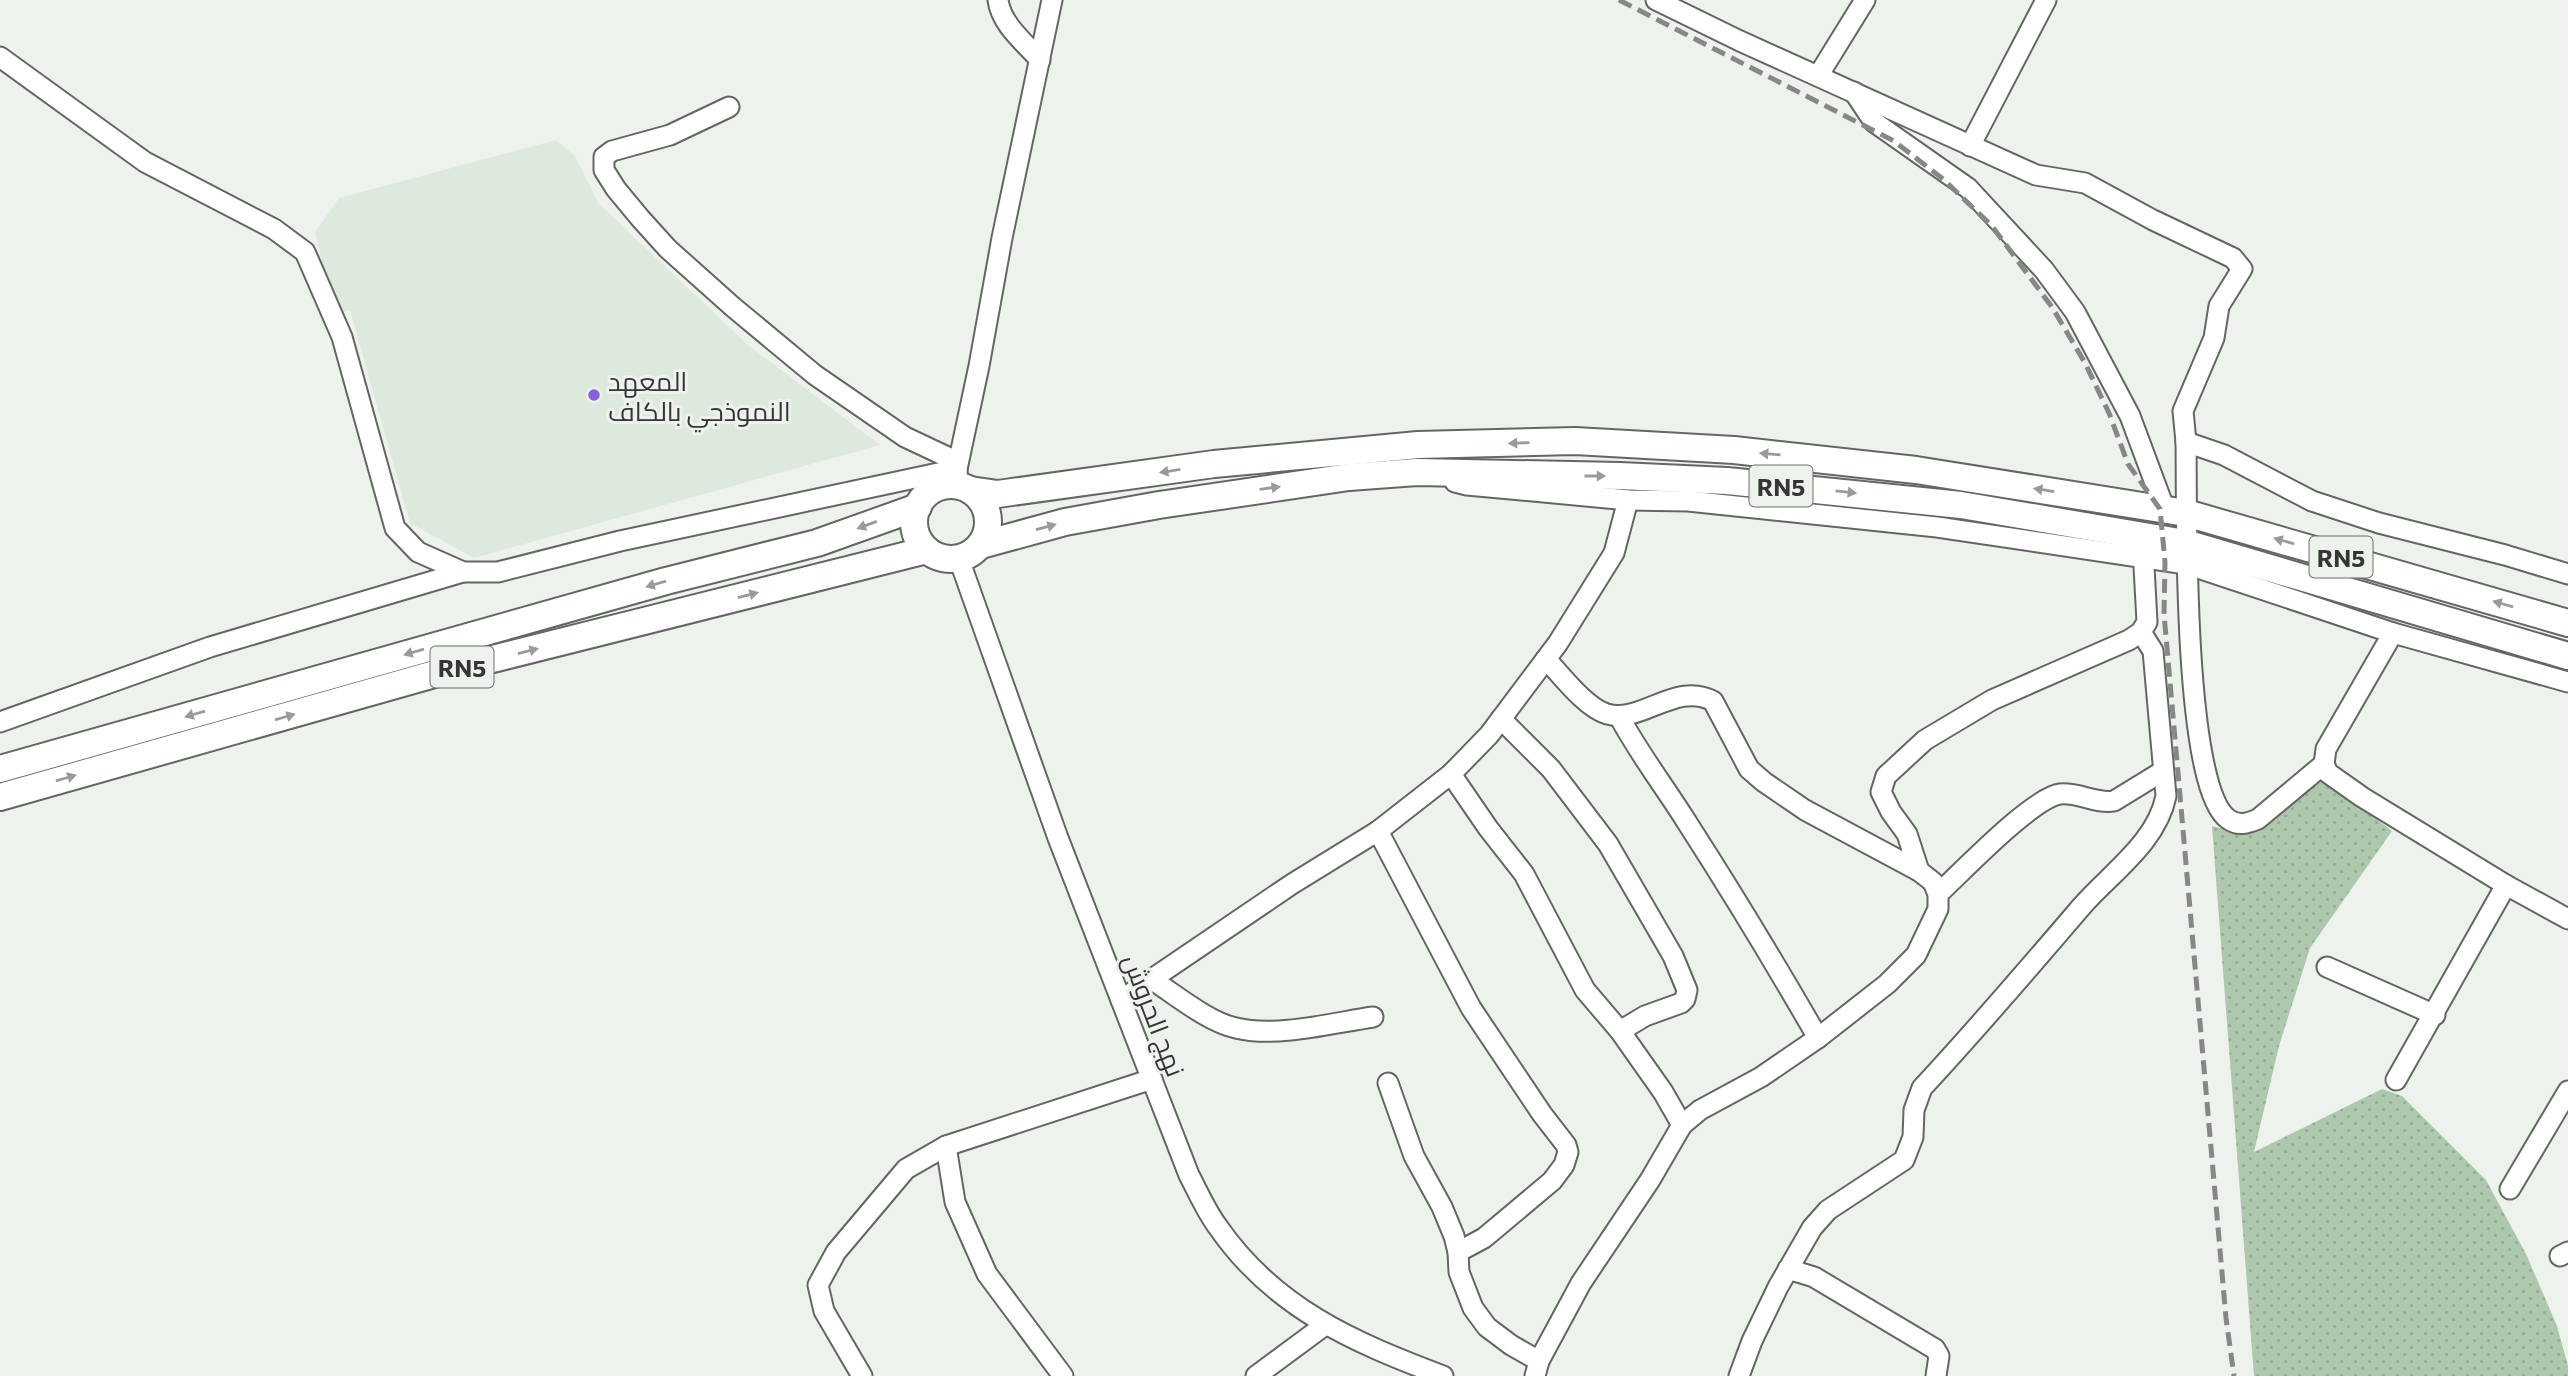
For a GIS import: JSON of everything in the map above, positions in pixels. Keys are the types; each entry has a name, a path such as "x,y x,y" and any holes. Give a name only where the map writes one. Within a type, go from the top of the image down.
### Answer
{"main road":[{"name":"RN5","path":"0,769 640,589 817,543 918,507 927,494 961,477 998,494 1214,464 1418,445 1575,441 1720,449 1842,460 2165,509 2568,624"},
{"name":"RN5","path":"0,797 445,671 926,550 936,556 970,552 1065,522 1159,505 1349,477 1418,472 1620,476 1768,484 1961,505 2143,547 2246,559 2568,656"},
{"path":"961,477 980,498 989,522 987,534 970,552"},
{"path":"918,507 914,518 915,530 926,550"}],"street":[{"path":"998,0 1005,20 1040,60"},
{"path":"961,477 1052,0"},
{"path":"1656,0 2036,175 2085,183 2241,265 2240,273 2219,306 2214,338 2183,411 2186,442 2165,509 2143,547 2147,622 2141,632 2119,646 1992,700 1925,740 1892,769 1886,776 1881,792 1907,834 1919,871"},
{"path":"1818,76 1865,0"},
{"path":"1970,146 2046,0"},
{"path":"0,57 145,162 274,229 305,252 342,337 395,528 418,552 463,572"},
{"path":"1854,92 1874,122 1968,188 2044,270 2075,312 2130,416 2165,509 2186,553 2198,736 2215,802 2227,819 2238,824 2247,824 2258,819 2324,764"},
{"path":"729,107 670,135 612,151 604,157 604,170 616,189 668,249 815,375 961,477"},
{"path":"2186,442 2224,454 2312,501 2379,523 2568,574"},
{"path":"1418,472 1467,485 1628,500 1688,501 2143,547"},
{"path":"0,722 210,647 463,572 498,572 620,541 961,477"},
{"path":"1121,1000 1292,884 1378,831 1451,774 1489,735 1546,659 1614,553 1628,500"},
{"name":"نهج الحروش","path":"970,552 1058,838 1189,1175 1216,1224 1236,1252 1278,1293 1325,1325 1370,1348 1443,1376"},
{"path":"2186,553 2392,633 2568,681"},
{"path":"1740,1376 1752,1341 1812,1228 1828,1210 1903,1160 1913,1137 1913,1110 1922,1088 2028,972 2084,904 2137,849 2164,809 2166,796 2153,651 2141,632"},
{"path":"2392,633 2326,749 2324,764 2328,772 2362,797 2506,886 2568,919"},
{"path":"1388,1083 1414,1156 1442,1207 1458,1252 1459,1272 1473,1308 1487,1327 1537,1369 1581,1283 1650,1180 1682,1125 1700,1110 1761,1077 1818,1038 1886,984 1916,955 1933,923 1938,909 1938,894 1933,882 1919,871 1805,810 1764,782 1749,769 1713,701 1691,695 1658,702 1619,716 1605,713 1588,702 1546,659"},
{"path":"1619,716 1646,764 1672,798 1762,941 1818,1038"},
{"path":"1501,719 1552,769 1608,844 1673,956 1687,990 1681,1003 1645,1016 1620,1031"},
{"path":"1938,894 2007,830 2052,796 2068,794 2114,801 2163,771"},
{"path":"1451,774 1524,874 1585,990 1620,1031 1663,1092 1682,1125"},
{"path":"1378,831 1471,1007 1542,1114 1566,1144 1566,1158 1552,1181 1484,1238 1458,1252"},
{"path":"2396,1080 2506,886"},
{"path":"2327,967 2435,1015"},
{"path":"1151,979 1199,1010 1235,1028 1259,1031 1373,1017"},
{"path":"862,1376 824,1311 818,1285 836,1252 906,1169 946,1146 1152,1079"},
{"path":"2510,1189 2567,1094"},
{"path":"946,1146 956,1202 987,1273 1063,1376"},
{"path":"1788,1269 1814,1277 1935,1349 1939,1356 1936,1376"},
{"path":"1256,1376 1325,1325"}],"shaded area":[{"name":"المعهد النموذجي بالكاف","path":"556,140 575,156 598,203 748,345 880,445 474,558 410,523 350,310 334,314 315,232 339,198"}],"green space":[{"path":"2305,765 2392,831 2310,948 2279,1046 2254,1152 2382,1089 2402,1096 2486,1180 2526,1254 2557,1326 2568,1366 2568,1376 2254,1376 2212,826 2232,831"}],"railway":[{"path":"1619,0 1894,141 1943,179 1992,226 2052,307 2085,363 2109,413 2128,464 2160,509 2165,562 2164,614 2226,1318 2234,1376"}],"place":[{"name":"المعهد النموذجي بالكاف","path":"594,395"}]}
